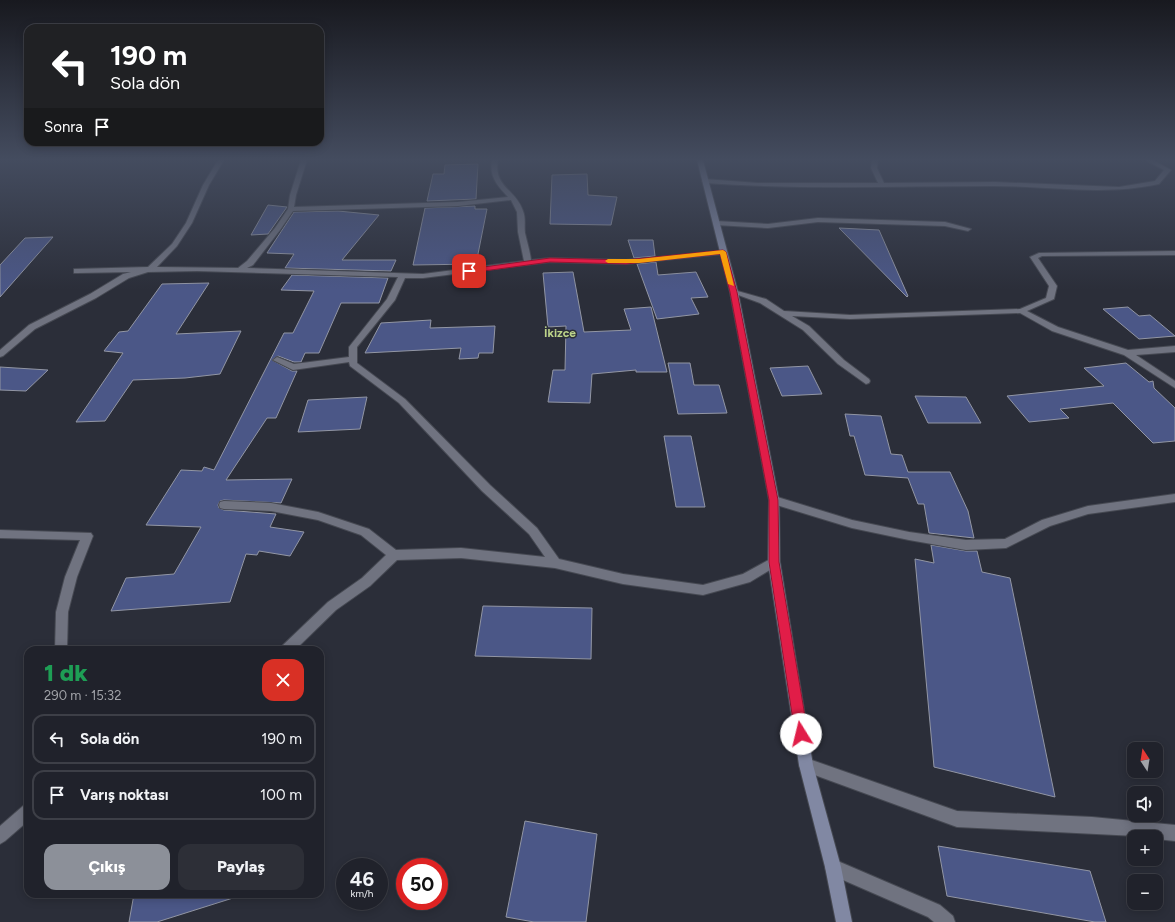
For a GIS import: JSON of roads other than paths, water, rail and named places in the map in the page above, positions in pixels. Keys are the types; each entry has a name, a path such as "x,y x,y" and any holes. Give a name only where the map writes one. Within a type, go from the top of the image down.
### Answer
{"main road":[{"path":"711,203 734,292 774,500 774,562 806,765 833,867 844,922"}],"street":[{"path":"0,354 32,328 93,296 126,276 151,269 175,245 189,223 198,203"},
{"path":"238,270 250,263 278,229 291,209 292,203"},
{"path":"291,209 467,203"},
{"path":"515,203 521,211 521,230 527,249 528,262"},
{"path":"716,223 768,226 818,220 945,224 968,229"},
{"path":"77,271 151,269 238,270 402,276 454,273 550,260 626,262 723,252"},
{"path":"783,313 850,317 1021,311 1050,299 1053,286 1034,257 1041,254 1175,253"},
{"path":"402,276 391,300 353,347 353,364 402,401 486,488 533,531 555,563"},
{"path":"734,292 763,301 806,328 841,362 866,381"},
{"path":"1021,311 1055,329 1127,353 1175,385"},
{"path":"1127,353 1175,349"},
{"path":"277,360 292,367 353,359"},
{"path":"774,500 852,524 908,536 966,545 1006,543 1046,523 1088,510 1175,498"},
{"path":"224,505 271,507 318,516 365,532 394,555 460,553 555,563 623,579 703,590 746,578 774,562"},
{"path":"0,534 87,536 71,577 62,612 61,646"},
{"path":"290,646 332,606 366,582 394,555"},
{"path":"806,765 957,820 1092,825 1175,832"},
{"path":"0,836 24,815"},
{"path":"833,867 934,911 947,922"}],"district":[{"name":"İkizce","path":"560,333"}]}
